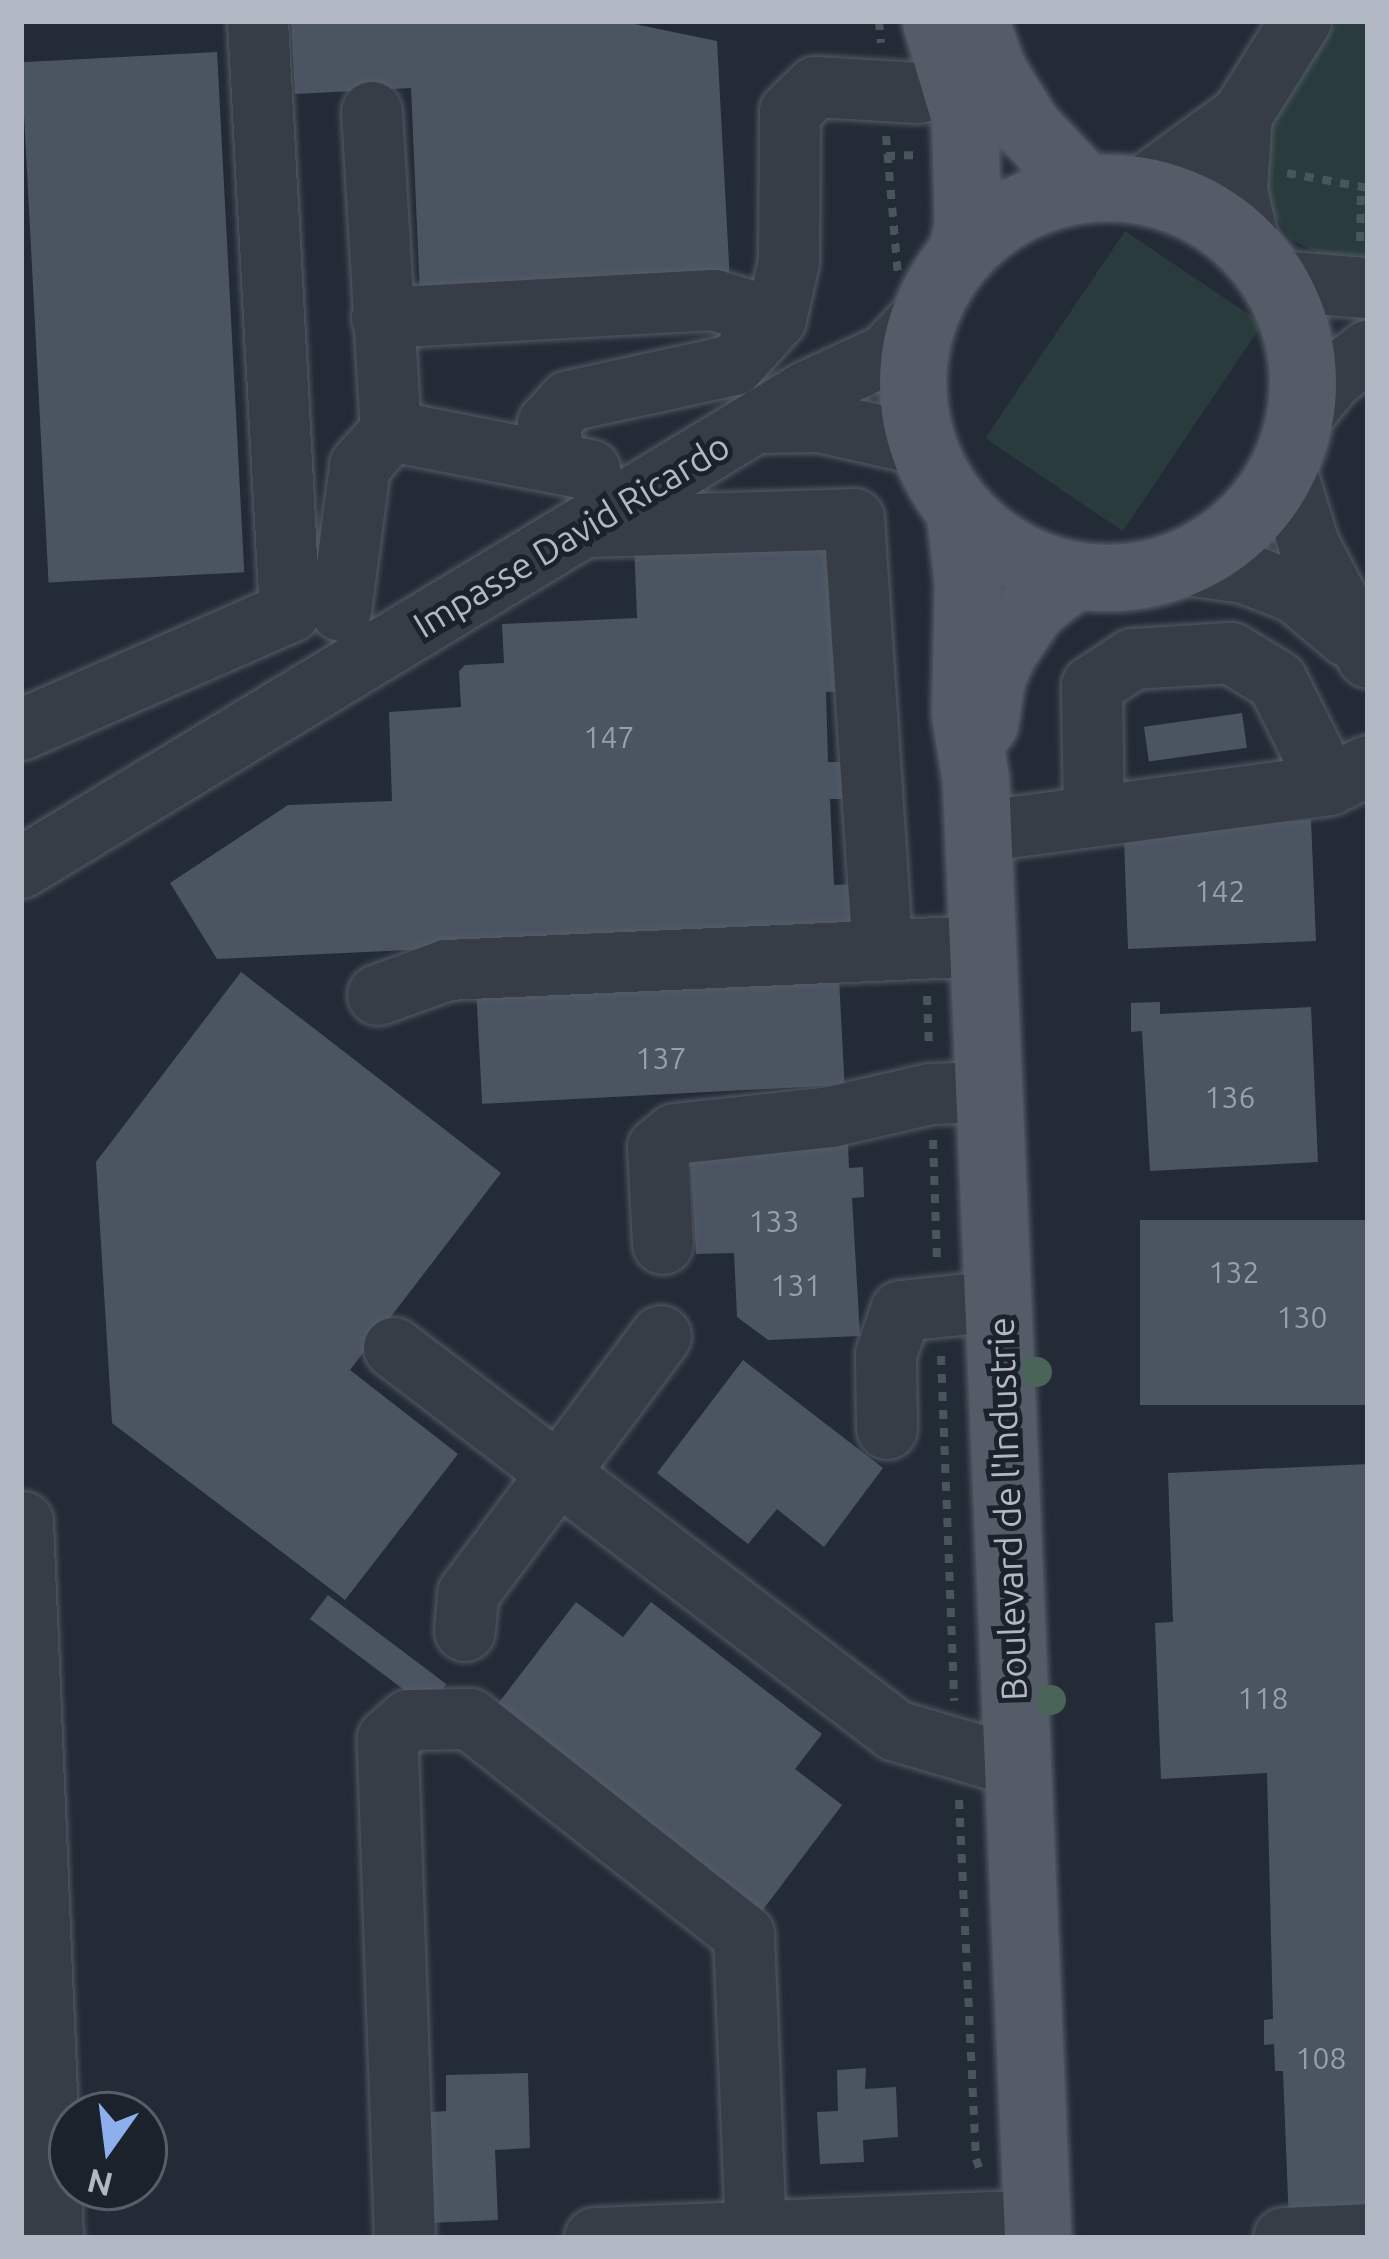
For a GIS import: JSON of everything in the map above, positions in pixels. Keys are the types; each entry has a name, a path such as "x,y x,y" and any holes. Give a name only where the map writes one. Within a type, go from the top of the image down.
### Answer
{"main road":[{"path":"936,21 923,102 968,226 962,253"},
{"path":"975,21 994,73 1029,129 1113,189"},
{"path":"1113,189 1181,201 1218,220 1263,264 1295,325 1304,372 1293,443 1259,507 1223,541 1181,564 1128,577 1074,576 1012,554 961,513 937,481 922,446 910,382 921,318 947,269 962,253 1041,198 1113,189"},
{"name":"Boulevard de l'Industrie","path":"961,513 968,584 965,713 977,806 1038,2229"},
{"name":"Boulevard de l'Industrie","path":"977,806 992,678 1033,608 1074,576"}],"street":[{"path":"21,730 290,612 257,21"},
{"path":"557,461 548,424 569,401 734,365 776,319 789,262 790,112 816,87 923,102 910,21"},
{"path":"1113,189 1242,115 1301,21"},
{"path":"362,629 361,466 391,431 372,112"},
{"path":"1242,115 1237,191 1263,264 1364,269"},
{"path":"382,318 714,300 776,319"},
{"name":"Impasse David Ricardo","path":"21,868 362,629 583,527 806,392 886,355 921,318"},
{"path":"1365,654 1309,545 1293,443 1332,379 1368,351"},
{"name":"Impasse David Ricardo","path":"759,423 820,422 922,446"},
{"path":"391,431 557,461 653,486"},
{"path":"583,527 854,518 883,950"},
{"path":"1181,564 1244,573 1296,593 1365,654"},
{"path":"977,806 1094,817 1323,781 1255,667 1231,653 1133,659 1092,686 1094,817"},
{"path":"378,995 447,970 982,946"},
{"path":"663,1244 658,1148 675,1135 831,1117 931,1094 989,1092"},
{"path":"886,1429 886,1355 901,1311 998,1301"},
{"path":"465,1631 468,1594 661,1336"},
{"path":"394,1348 896,1731 1018,1767"},
{"path":"23,1522 52,2238"},
{"path":"405,2238 388,1738 409,1720 470,1719 744,1935 755,2230"},
{"path":"596,2238 755,2230 1038,2229"},
{"path":"1284,2238 1368,2234"}],"path":[{"path":"879,21 923,102 901,302 921,318"},
{"path":"1364,188 1364,269"}],"shaded area":[{"path":"1337,21 1368,21 1368,265 1330,260 1291,239 1258,189 1268,116"},
{"path":"1125,231 1263,324 1123,531 985,438"}],"building":[{"path":"291,21 620,21 717,41 730,282 420,296 411,88 295,94"},
{"path":"217,52 244,572 49,583 21,62"},
{"path":"842,533 849,691 826,692 828,762 851,762 852,799 830,799 834,885 855,884 858,929 217,959 170,883 288,805 392,801 389,712 461,707 459,671 465,665 504,663 502,624 637,618 634,542"},
{"path":"1242,713 1247,748 1149,761 1144,727"},
{"path":"1311,820 1316,941 1128,949 1124,840 1210,825"},
{"path":"241,972 501,1173 350,1370 458,1454 345,1600 112,1423 96,1162"},
{"path":"839,978 845,1085 482,1104 476,997"},
{"path":"1160,1002 1160,1014 1311,1007 1318,1162 1150,1171 1142,1031 1131,1032 1131,1003"},
{"path":"848,1144 849,1168 863,1167 864,1197 852,1198 860,1336 768,1340 737,1317 734,1253 696,1254 690,1153"},
{"path":"1140,1220 1368,1220 1368,1405 1140,1405"},
{"path":"743,1360 883,1468 824,1547 777,1509 748,1544 657,1473"},
{"path":"1368,1464 1368,2220 1289,2224 1283,2071 1275,2071 1274,2044 1264,2045 1264,2020 1273,2019 1267,1773 1161,1779 1155,1623 1173,1622 1168,1473"},
{"path":"328,1595 446,1684 428,1708 310,1619"},
{"path":"576,1602 623,1637 651,1602 822,1734 795,1769 842,1805 756,1919 490,1714"},
{"path":"866,2068 865,2089 896,2087 898,2137 863,2140 864,2162 820,2164 817,2112 838,2111 837,2070"},
{"path":"528,2073 530,2148 495,2150 498,2220 428,2223 418,2113 446,2111 446,2075"}]}
